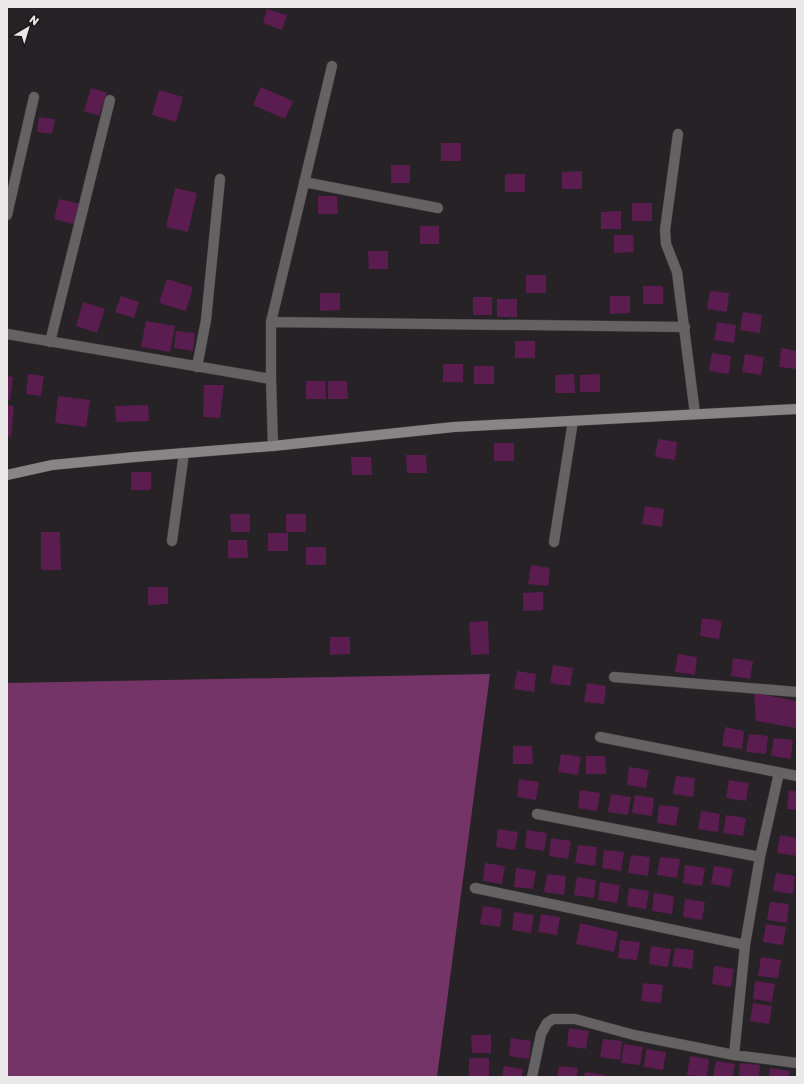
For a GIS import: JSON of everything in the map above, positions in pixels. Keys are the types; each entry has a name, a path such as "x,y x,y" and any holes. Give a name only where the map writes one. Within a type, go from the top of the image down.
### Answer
{"street":[{"path":"273,446 270,322 332,66"},
{"path":"7,215 34,97"},
{"path":"50,342 110,100"},
{"path":"678,134 665,230 666,244 677,272 695,414"},
{"path":"197,367 206,320 220,179"},
{"path":"304,182 438,208"},
{"path":"270,322 685,327"},
{"path":"7,334 271,379"},
{"path":"7,475 52,464 273,446 454,427 797,409"},
{"path":"554,542 573,421"},
{"path":"172,540 184,453"},
{"path":"614,677 797,692"},
{"path":"600,737 797,776"},
{"path":"734,1055 746,945 760,857 779,773"},
{"path":"537,814 760,857"},
{"path":"475,888 746,945"},
{"path":"532,1077 541,1034 547,1023 553,1019 575,1020 634,1035 734,1055 797,1063"}],"shaded area":[{"path":"490,674 437,1077 7,1077 7,683"}],"building":[{"path":"267,9 287,15 282,30 263,23"},
{"path":"261,87 293,101 285,119 253,105"},
{"path":"91,88 107,93 99,116 84,111"},
{"path":"159,90 183,97 176,122 152,115"},
{"path":"39,117 55,119 52,134 37,132"},
{"path":"441,143 461,143 461,161 441,161"},
{"path":"391,165 410,165 410,183 391,183"},
{"path":"582,171 582,189 562,189 562,172"},
{"path":"505,174 525,174 525,192 505,192"},
{"path":"175,188 197,193 188,232 166,227"},
{"path":"318,196 337,196 338,214 318,214"},
{"path":"59,199 81,204 76,225 54,219"},
{"path":"632,203 652,203 652,221 632,221"},
{"path":"621,211 621,229 601,229 601,212"},
{"path":"420,226 439,226 439,244 420,244"},
{"path":"614,235 633,235 634,252 614,253"},
{"path":"368,251 388,251 388,269 369,269"},
{"path":"526,275 546,275 546,293 526,293"},
{"path":"167,279 193,287 186,311 159,303"},
{"path":"643,286 663,286 663,304 643,304"},
{"path":"710,291 729,293 727,312 707,309"},
{"path":"320,293 340,293 340,310 320,311"},
{"path":"121,296 139,302 134,318 115,312"},
{"path":"610,296 630,296 630,313 610,314"},
{"path":"473,297 492,297 492,315 473,315"},
{"path":"497,299 517,299 517,317 497,317"},
{"path":"83,302 105,309 97,333 76,326"},
{"path":"743,312 762,315 760,333 740,330"},
{"path":"146,321 175,326 170,352 141,347"},
{"path":"717,322 736,325 734,343 714,340"},
{"path":"176,331 195,333 193,351 174,348"},
{"path":"515,341 535,341 535,358 515,358"},
{"path":"781,348 797,351 797,369 779,367"},
{"path":"712,353 731,356 729,374 709,371"},
{"path":"745,354 764,357 761,375 742,372"},
{"path":"443,364 463,364 463,382 443,382"},
{"path":"474,366 494,366 494,384 474,384"},
{"path":"28,374 44,376 41,396 26,394"},
{"path":"574,374 575,393 555,393 555,375"},
{"path":"600,374 600,392 580,392 580,375"},
{"path":"7,376 13,377 10,400 7,400"},
{"path":"306,381 325,381 326,399 306,399"},
{"path":"328,381 347,381 348,399 328,399"},
{"path":"204,385 224,385 220,418 203,417"},
{"path":"58,396 90,400 86,427 55,423"},
{"path":"7,405 14,406 11,437 7,436"},
{"path":"148,405 149,421 116,422 115,406"},
{"path":"658,439 677,442 675,460 655,457"},
{"path":"494,443 514,443 514,461 494,461"},
{"path":"406,455 426,455 427,473 407,473"},
{"path":"351,457 371,457 372,475 352,475"},
{"path":"131,472 151,472 151,490 131,490"},
{"path":"645,506 664,509 662,527 642,524"},
{"path":"230,514 250,514 250,532 231,532"},
{"path":"286,514 306,514 306,532 286,532"},
{"path":"41,532 60,532 61,570 41,570"},
{"path":"268,533 288,533 288,551 268,551"},
{"path":"228,540 247,540 248,558 228,558"},
{"path":"306,547 326,547 326,565 306,565"},
{"path":"531,565 550,568 548,586 528,584"},
{"path":"148,587 168,587 168,604 148,605"},
{"path":"543,592 543,610 523,611 523,593"},
{"path":"702,618 722,621 719,639 700,636"},
{"path":"488,621 489,654 471,655 469,622"},
{"path":"330,637 350,637 350,654 330,655"},
{"path":"678,654 697,657 695,675 675,672"},
{"path":"733,658 753,661 750,679 731,676"},
{"path":"553,665 573,668 570,686 550,683"},
{"path":"517,671 536,674 534,692 514,689"},
{"path":"587,683 606,686 604,704 584,702"},
{"path":"754,693 797,701 796,728 756,721"},
{"path":"725,727 744,731 742,749 722,746"},
{"path":"749,734 768,736 766,754 746,752"},
{"path":"774,738 793,740 791,759 771,756"},
{"path":"513,746 532,746 533,764 513,764"},
{"path":"561,754 581,757 578,775 558,772"},
{"path":"586,756 605,756 606,774 586,774"},
{"path":"629,767 649,770 646,788 627,785"},
{"path":"676,776 695,778 693,797 673,794"},
{"path":"519,779 539,782 536,800 517,797"},
{"path":"729,780 749,783 746,801 726,798"},
{"path":"580,790 600,793 597,811 578,808"},
{"path":"789,790 797,792 797,810 787,809"},
{"path":"611,794 631,797 628,815 608,812"},
{"path":"635,795 654,798 652,816 632,813"},
{"path":"659,805 679,807 676,826 657,823"},
{"path":"701,811 720,814 718,832 698,829"},
{"path":"726,815 746,818 743,836 723,833"},
{"path":"498,829 518,832 515,850 496,847"},
{"path":"527,830 547,833 544,851 525,848"},
{"path":"780,835 797,838 797,856 777,853"},
{"path":"551,838 571,841 568,859 549,856"},
{"path":"578,845 597,847 595,866 575,863"},
{"path":"604,850 624,852 621,871 602,868"},
{"path":"631,855 650,857 648,876 628,873"},
{"path":"660,857 680,859 677,878 657,875"},
{"path":"485,863 505,866 502,884 483,881"},
{"path":"685,865 705,868 702,886 683,883"},
{"path":"714,866 733,869 730,887 711,884"},
{"path":"516,868 536,871 533,889 514,887"},
{"path":"776,873 795,876 793,894 773,891"},
{"path":"547,874 566,876 564,895 544,892"},
{"path":"577,877 596,880 594,898 574,895"},
{"path":"600,882 620,885 617,903 598,900"},
{"path":"629,888 649,891 646,909 627,906"},
{"path":"654,893 674,896 672,914 652,911"},
{"path":"685,899 705,902 702,920 683,917"},
{"path":"770,902 789,904 787,923 767,920"},
{"path":"483,906 502,909 500,927 480,924"},
{"path":"514,912 534,915 531,933 512,930"},
{"path":"541,914 560,917 557,935 538,932"},
{"path":"580,923 618,932 614,952 576,944"},
{"path":"766,924 786,927 783,945 763,942"},
{"path":"620,940 640,942 637,960 618,958"},
{"path":"651,946 671,949 668,967 649,964"},
{"path":"675,948 694,950 692,969 672,966"},
{"path":"761,957 781,960 778,978 758,976"},
{"path":"714,966 734,969 731,987 712,984"},
{"path":"755,981 775,984 772,1002 753,999"},
{"path":"643,983 663,985 661,1003 641,1001"},
{"path":"753,1003 772,1006 769,1024 750,1021"},
{"path":"569,1028 589,1031 586,1049 567,1046"},
{"path":"471,1035 491,1035 491,1053 472,1053"},
{"path":"511,1038 531,1041 529,1059 509,1056"},
{"path":"603,1039 622,1041 620,1060 600,1057"},
{"path":"624,1044 643,1047 640,1065 621,1063"},
{"path":"646,1049 666,1052 663,1070 644,1067"},
{"path":"690,1056 709,1059 707,1077 687,1075"},
{"path":"469,1058 489,1058 489,1076 469,1076"},
{"path":"716,1061 735,1064 733,1077 713,1077"},
{"path":"740,1063 760,1065 759,1077 739,1077"},
{"path":"504,1066 523,1069 522,1077 502,1077"},
{"path":"559,1066 578,1068 577,1077 557,1077"},
{"path":"770,1068 790,1071 789,1077 769,1077"},
{"path":"585,1072 605,1075 604,1077 584,1077"}]}
